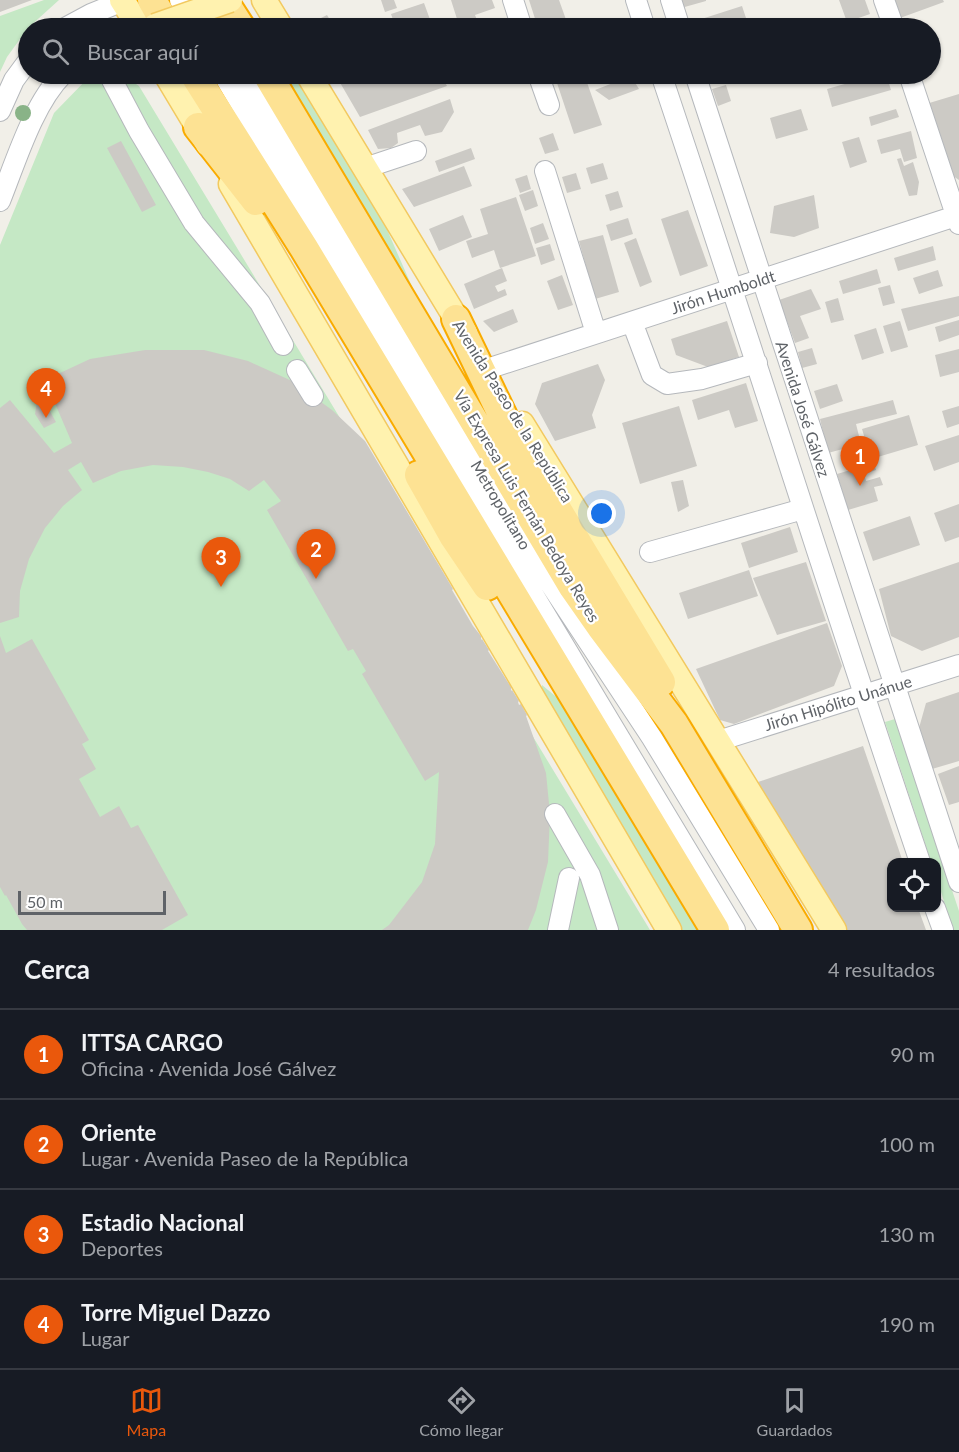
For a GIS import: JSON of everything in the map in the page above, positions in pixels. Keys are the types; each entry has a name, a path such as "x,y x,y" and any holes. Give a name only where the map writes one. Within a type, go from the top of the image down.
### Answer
{"highway":[{"path":"223,0 235,18"},
{"path":"201,84 304,248 715,930"},
{"name":"Vía Expresa Luis Fernán Bedoya Reyes","path":"273,84 573,587 674,724 798,930"},
{"path":"198,127 282,236 454,537 519,634 553,660"},
{"path":"456,319 510,431 660,678 674,724"}],"main road":[{"path":"124,0 147,18"},
{"path":"166,18 230,0"},
{"path":"264,0 275,18"},
{"path":"172,84 669,930"},
{"name":"Avenida Paseo de la República","path":"314,84 456,319 834,930"}],"street":[{"path":"84,18 124,0"},
{"path":"180,0 191,18"},
{"path":"201,0 212,18"},
{"path":"513,0 519,18"},
{"path":"636,0 642,18"},
{"path":"671,0 677,18"},
{"path":"885,0 891,18"},
{"path":"0,111 18,75"},
{"path":"0,201 39,107 54,84"},
{"path":"114,84 139,131 194,223 260,303 283,345"},
{"name":"Metropolitano","path":"230,84 417,402 735,930"},
{"name":"Metropolitano","path":"250,84 516,532 652,738 769,930"},
{"path":"542,84 549,105"},
{"name":"Avenida José Gálvez","path":"664,84 734,289 863,696 919,858"},
{"name":"Avenida José Gálvez","path":"697,84 959,882"},
{"path":"912,84 958,218"},
{"path":"365,168 416,151"},
{"path":"545,171 596,333"},
{"name":"Jirón Humboldt","path":"487,369 958,218"},
{"path":"632,322 652,375 667,384 702,380 757,363"},
{"path":"297,370 313,396"},
{"path":"650,552 804,509"},
{"name":"Jirón Hipólito Unánue","path":"718,741 959,665"},
{"path":"555,814 590,875 608,930"},
{"path":"558,930 569,878"},
{"path":"936,912 943,930"}],"green space":[{"path":"44,0 59,0 39,18 18,18 18,42 0,72 0,16"},
{"path":"82,84 136,84 139,86 650,930 0,930 0,245 54,113"},
{"path":"287,84 307,84 382,218 413,289"},
{"path":"542,685 566,705 699,930 678,930 541,697"},
{"path":"895,719 959,911 959,930 953,930 941,892 941,858 930,858 885,722"}],"building":[{"path":"0,0 32,0 0,12"},
{"path":"381,0 394,0 397,8 385,12"},
{"path":"451,0 492,0 495,8 475,15 476,18 457,18"},
{"path":"529,0 559,0 565,18 535,18"},
{"path":"679,0 706,0 706,1 681,8"},
{"path":"839,0 865,0 870,14 858,18 846,18"},
{"path":"893,0 943,0 944,2 900,18"},
{"path":"424,3 429,18 392,18 391,14"},
{"path":"742,6 746,18 705,18"},
{"path":"341,84 446,84 447,86 360,117"},
{"path":"557,84 588,84 602,125 574,134"},
{"path":"610,84 636,84 639,89 609,100 595,90"},
{"path":"845,84 889,84 891,90 832,107 827,89"},
{"path":"726,85 731,101 718,106 712,89"},
{"path":"959,94 959,180 946,171 926,104"},
{"path":"450,99 454,112 442,132 425,136 420,125 397,133 398,143 391,148 378,149 368,130"},
{"path":"801,109 808,130 776,139 770,118"},
{"path":"896,109 899,117 871,126 869,117"},
{"path":"911,131 917,158 904,162 900,149 881,154 877,140"},
{"path":"553,133 559,150 545,154 539,138"},
{"path":"859,137 867,162 850,168 842,142"},
{"path":"121,141 156,205 142,212 107,148"},
{"path":"471,148 475,159 439,172 435,161"},
{"path":"901,158 904,166 913,162 919,182 917,195 909,196 897,159"},
{"path":"603,163 608,179 591,184 586,168"},
{"path":"464,166 472,186 414,207 402,189"},
{"path":"576,173 581,189 567,193 562,177"},
{"path":"527,175 531,189 520,193 515,179"},
{"path":"533,190 538,206 525,211 519,195"},
{"path":"618,191 623,207 610,211 605,195"},
{"path":"814,195 819,228 794,237 770,233 774,206"},
{"path":"516,197 536,256 500,268 494,250 472,258 466,241 488,234 480,209"},
{"path":"688,210 708,266 680,276 661,219"},
{"path":"463,215 472,237 439,251 429,229"},
{"path":"628,218 633,234 611,241 606,225"},
{"path":"543,223 549,239 535,244 530,228"},
{"path":"603,235 619,292 595,299 579,241"},
{"path":"636,238 652,282 640,287 624,243"},
{"path":"550,244 555,260 541,265 536,248"},
{"path":"933,246 936,260 898,271 894,258"},
{"path":"502,268 507,281 495,286 498,292 505,289 507,295 474,309 464,284"},
{"path":"877,269 881,283 843,294 839,281"},
{"path":"938,270 943,286 919,294 913,278"},
{"path":"562,275 573,305 558,310 547,281"},
{"path":"890,285 895,303 883,306 878,288"},
{"path":"811,289 821,309 800,316 809,338 795,343 779,300"},
{"path":"959,296 959,316 908,331 901,309"},
{"path":"838,298 844,320 831,323 825,302"},
{"path":"513,309 518,322 494,332 483,321"},
{"path":"959,320 959,335 939,342 935,327"},
{"path":"727,321 739,357 708,367 676,355 671,339"},
{"path":"900,321 908,347 891,352 883,326"},
{"path":"876,328 884,353 862,360 854,335"},
{"path":"812,348 817,364 802,368 798,352"},
{"path":"959,349 959,372 940,377 935,355"},
{"path":"145,350 204,350 248,361 292,381 332,410 365,441 527,715 546,773 550,814 548,862 536,910 528,930 382,930 389,925 422,882 435,844 439,772 425,781 362,674 366,671 353,649 348,651 267,510 281,501 264,480 249,491 230,479 208,472 183,467 153,465 121,471 93,483 81,462 68,470 82,490 63,506 45,528 29,559 20,591 19,617 0,623 0,408 10,400 54,453 72,443 45,380 90,359"},
{"path":"598,364 605,380 592,415 596,428 555,441 535,404 542,383"},
{"path":"746,383 758,421 735,428 729,410 698,420 692,400"},
{"path":"837,384 843,401 820,409 814,391"},
{"path":"893,400 897,414 856,424 861,444 828,453 820,419"},
{"path":"37,402 47,406 56,422 44,428 35,414"},
{"path":"679,406 697,466 640,484 622,423"},
{"path":"959,406 959,424 947,428 942,411"},
{"path":"909,415 918,445 871,459 862,429"},
{"path":"959,435 959,462 934,471 925,446"},
{"path":"874,463 876,470 864,474 866,481 880,477 883,485 874,487 878,501 848,510 837,474"},
{"path":"683,480 689,506 678,512 671,482"},
{"path":"959,504 959,537 945,542 934,513"},
{"path":"910,516 920,545 873,561 863,532"},
{"path":"790,527 798,552 749,568 741,543"},
{"path":"806,562 826,621 777,635 753,578"},
{"path":"959,562 959,637 922,651 891,636 879,589"},
{"path":"749,570 758,596 688,619 679,593"},
{"path":"827,623 842,666 834,686 734,724 720,720 696,669"},
{"path":"0,636 6,653 32,639 89,740 82,744 96,769 79,779 100,817 119,806 131,828 138,825 188,915 162,930 27,930 22,924 0,887"},
{"path":"959,692 959,761 932,769 919,728 926,703"},
{"path":"863,746 902,858 887,858 887,912 919,912 926,930 846,930 758,782"},
{"path":"959,766 959,802 949,805 938,774"}],"place":[{"name":"Torre Miguel Dazzo","path":"46,418"},
{"name":"ITTSA CARGO","path":"860,486"},
{"name":"Oriente","path":"316,579"},
{"name":"Estadio Nacional","path":"221,587"}]}
